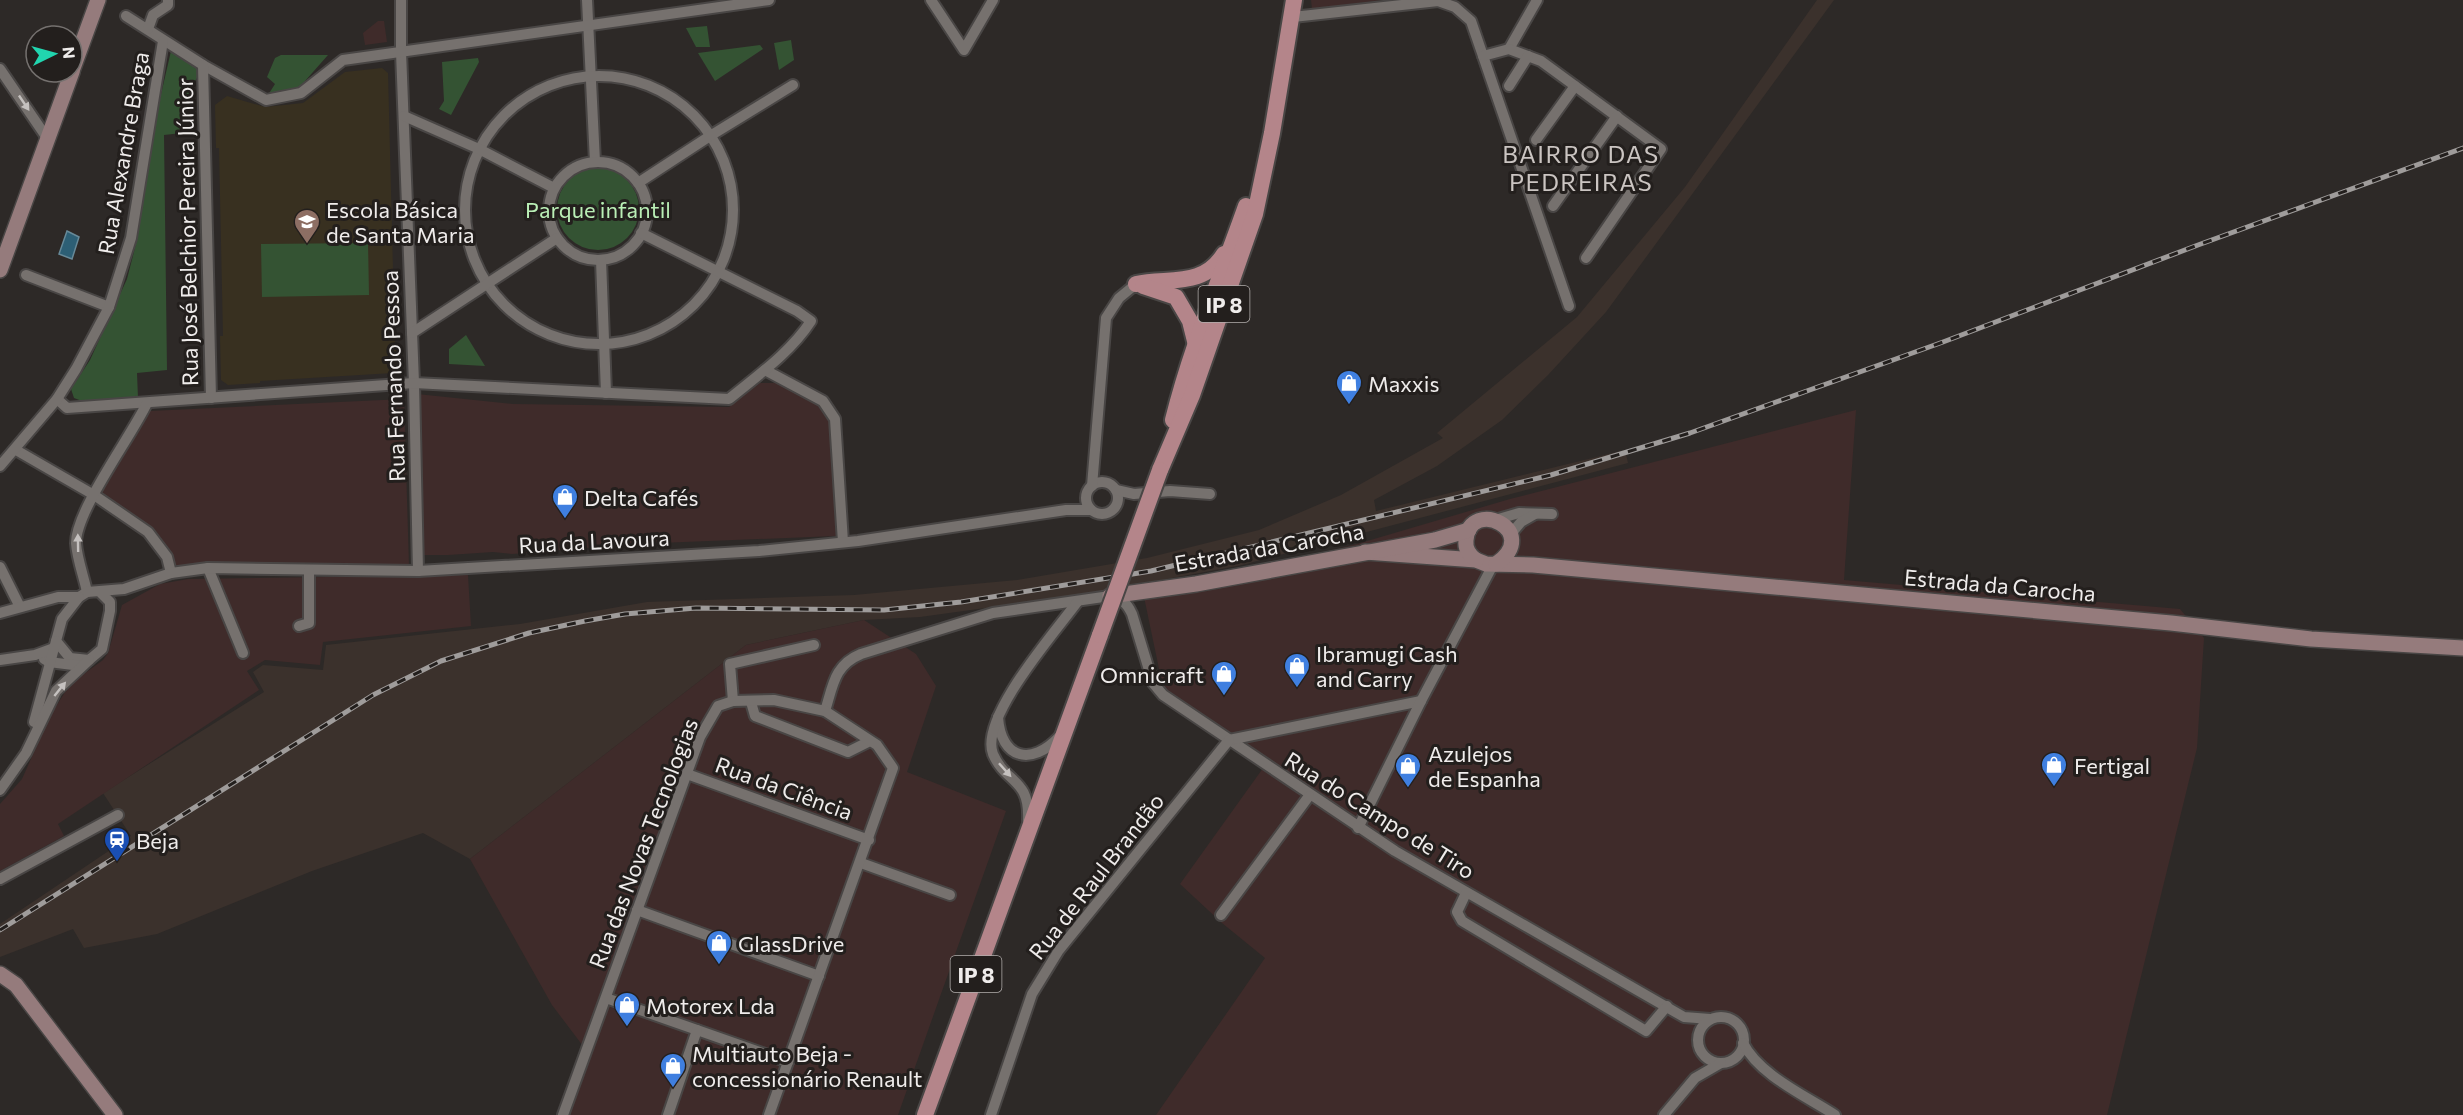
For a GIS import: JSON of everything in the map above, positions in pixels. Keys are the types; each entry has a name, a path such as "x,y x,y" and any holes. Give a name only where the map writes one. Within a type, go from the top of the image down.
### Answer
{"main road":[{"name":"IP 8","path":"925,1115 1160,470 1192,395 1204,343 1219,300 1255,214 1272,133 1294,0"},
{"name":"IP 8","path":"1219,300 1234,237 1272,133"},
{"path":"1136,284 1156,279 1181,280 1204,275 1218,264 1234,237"},
{"path":"1181,280 1207,291 1219,300"},
{"path":"1136,284 1161,290 1202,307 1219,300"},
{"path":"1176,297 1204,343"}],"street":[{"path":"84,39 98,0"},
{"name":"Rua Fernando Pessoa","path":"401,0 400,52 414,383 418,571"},
{"path":"587,0 595,162"},
{"path":"126,16 203,65 266,100 301,93 343,60 770,0"},
{"path":"931,0 964,50 993,0"},
{"path":"1509,49 1536,0"},
{"path":"1293,17 1438,1 1455,7 1471,21 1569,306"},
{"path":"148,29 153,15 168,3"},
{"name":"Rua Alexandre Braga","path":"0,466 16,450 57,399 109,307 131,238 163,41"},
{"path":"1483,56 1509,49 1541,62 1661,149 1586,258"},
{"path":"1509,86 1528,56"},
{"name":"Rua José Belchior Pereira Júnior","path":"203,65 211,398"},
{"path":"0,69 47,138"},
{"path":"591,75 613,76 636,81 658,89 687,109 710,136 725,168 732,202 732,226 718,271 697,300 670,323 649,334 627,341 603,344 569,341 537,329 508,309 486,283 475,262 468,240 465,194 470,171 479,149 494,126 513,106 529,95 562,80 591,75"},
{"path":"0,270 67,84"},
{"path":"638,183 794,85"},
{"path":"1536,140 1575,86"},
{"path":"404,116 479,149 554,188"},
{"path":"1553,206 1617,116"},
{"path":"595,162 614,165 624,169 638,183 646,203 647,213 641,233 629,249 601,260 581,257 564,246 557,238 549,219 550,198 554,188 575,167 595,162"},
{"path":"57,399 67,408 414,383 729,399 765,370 805,332 811,321 797,311 641,233"},
{"path":"411,333 557,238"},
{"path":"601,260 606,393"},
{"path":"27,275 109,307"},
{"path":"1066,510 1086,497 1092,486 1106,318 1119,298 1136,284"},
{"path":"765,370 823,401 835,419 843,542"},
{"path":"83,595 76,542 80,523 147,404"},
{"path":"16,450 94,495 148,532 167,557 171,573"},
{"path":"1096,459 1105,482 1116,490 1134,494 1177,492 1210,494"},
{"path":"1092,486 1105,482"},
{"path":"1116,490 1117,503"},
{"path":"1086,497 1091,510 1103,514 1112,511 1117,503 1134,494"},
{"name":"Rua da Lavoura","path":"100,592 124,589 171,573 208,568 418,571 759,551 843,542 1066,510 1091,510"},
{"path":"1358,828 1421,701 1483,585 1482,561 1466,544 1469,530 1481,520 1495,520 1519,513 1552,514"},
{"path":"1432,557 1435,540 1452,543 1482,561 1506,556 1511,539 1521,522 1535,514"},
{"path":"1495,520 1507,528 1521,557 1533,566"},
{"name":"Estrada da Carocha","path":"1110,596 1196,584 1435,540 1469,530"},
{"name":"Estrada da Carocha","path":"1365,552 2171,623 2311,639 2463,648"},
{"path":"0,567 20,607"},
{"path":"208,568 243,653"},
{"path":"300,626 309,623 309,570"},
{"path":"110,611 124,589"},
{"path":"0,612 58,597 100,592 110,602 102,649 56,691 26,753 0,790"},
{"path":"26,753 49,662 66,612 83,595"},
{"path":"825,711 839,669 854,657 984,615 1110,596"},
{"name":"Rua do Campo de Tiro","path":"1110,596 1127,604 1148,670 1157,690 1358,828 1466,893 1684,1017"},
{"path":"58,597 64,603 66,612"},
{"path":"1028,832 1029,805 1026,796 1021,786 1001,766 994,755 991,745 992,730 1009,694 1078,601"},
{"path":"55,645 70,658 85,663"},
{"path":"0,660 35,655 55,645"},
{"path":"769,1115 861,863 893,768 877,745 825,711 774,700 733,701 730,664 814,645"},
{"path":"35,655 49,662 85,663"},
{"name":"Rua das Novas Tecnologias","path":"564,1115 700,737 718,706 733,701"},
{"path":"1229,740 1421,701"},
{"path":"751,702 755,716 848,752 870,741"},
{"path":"998,717 1004,742 1011,750 1019,754 1039,754 1051,746 1066,730"},
{"name":"Rua de Raul Brandão","path":"991,1115 1032,994 1059,950 1229,740"},
{"name":"Rua da Ciência","path":"687,774 869,840"},
{"path":"1221,915 1309,796"},
{"path":"0,879 118,815"},
{"path":"861,863 950,895"},
{"path":"1466,893 1457,912 1462,921 1646,1031 1667,1006"},
{"path":"637,910 819,976"},
{"path":"0,974 16,985 114,1114"},
{"path":"606,998 788,1062"},
{"path":"1664,1115 1695,1078 1740,1053 1743,1043 1743,1032 1733,1020 1726,1017 1684,1017"},
{"path":"1684,1017 1697,1038 1700,1050 1707,1059 1760,1065"},
{"path":"1697,1038 1700,1030 1710,1018"},
{"path":"668,1115 697,1030"},
{"path":"1743,1043 1749,1054 1760,1065 1835,1115"},
{"path":"1695,1078 1700,1050"}],"shaded area":[{"path":"1311,0 1382,0 1312,9"},
{"path":"1817,0 1834,0 1606,312 1548,375 1502,420 1437,466 1374,500 1376,511 1625,450 1628,463 1242,565 1081,595 920,617 864,620 746,645 470,859 423,833 312,871 157,934 84,948 73,929 0,957 0,924 131,836 103,793 264,692 253,672 263,665 323,670 326,645 520,624 647,602 854,595 1017,580 1147,558 1259,530 1341,495 1443,438 1437,433 1577,317 1685,187"},
{"path":"378,21 384,21 387,42 365,45 363,33"},
{"name":"Escola Básica de Santa Maria","path":"382,68 388,73 395,348 398,348 398,366 393,373 228,385 221,380 220,336 223,336 219,148 216,148 215,105 227,96 265,107 303,103 345,72"},
{"path":"760,383 775,383 798,390 817,403 829,417 836,536 635,544 512,554 493,552 424,555 417,394 513,404 729,407"},
{"path":"404,399 409,566 174,565 151,528 98,491 150,411"},
{"path":"1856,410 1844,580 2180,609 2204,638 2197,748 2107,1115 1156,1115 1265,958 1222,923 1180,884 1266,764 1163,688 1144,597 1357,544 1510,499"},
{"path":"468,575 471,626 323,642 320,665 265,660 247,671 259,690 58,824 64,836 0,871 0,804 22,779 50,716 65,692 81,676 103,660 108,653 122,605 160,584 188,579"},
{"path":"864,620 916,654 936,686 907,772 1006,811 898,1115 563,1115 586,1050 552,1005 470,859 746,645"}],"green space":[{"path":"707,26 710,47 696,47 686,28"},
{"path":"791,40 794,60 779,70 774,43"},
{"path":"760,45 763,49 715,81 698,53"},
{"path":"171,51 197,65 197,78 191,87 191,132 164,135 167,370 137,373 138,398 82,401 74,398 71,389 90,360 127,279 137,240 156,116"},
{"path":"281,55 328,55 298,89 268,95 275,84 267,77 275,58"},
{"path":"478,58 479,62 451,115 439,109 444,101 442,62"},
{"name":"Parque infantil","path":"598,168 614,171 627,180 636,193 639,209 636,225 627,238 614,247 598,250 582,247 569,238 560,225 557,209 560,193 569,180 582,171"},
{"path":"368,243 369,295 262,297 261,244"},
{"path":"466,335 485,366 449,364 449,349"}],"water":[{"path":"67,231 79,237 72,259 59,254"}],"railway":[{"path":"0,930 373,695 441,661 529,633 625,614 696,608 884,610 961,602 1151,571 1551,475 1690,433 1943,342 2463,148"}],"place":[{"name":"Escola Básica de Santa Maria","path":"307,245"},
{"name":"Maxxis","path":"1349,406"},
{"name":"Delta Cafés","path":"565,520"},
{"name":"Ibramugi Cash and Carry","path":"1297,689"},
{"name":"Omnicraft","path":"1224,697"},
{"name":"Fertigal","path":"2054,788"},
{"name":"Azulejos de Espanha","path":"1408,789"},
{"name":"Beja","path":"117,863"},
{"name":"GlassDrive","path":"719,966"},
{"name":"Motorex Lda","path":"627,1028"},
{"name":"Multiauto Beja - concessionário Renault","path":"673,1089"}],"district":[{"name":"BAIRRO DAS PEDREIRAS","path":"1581,167"}]}
